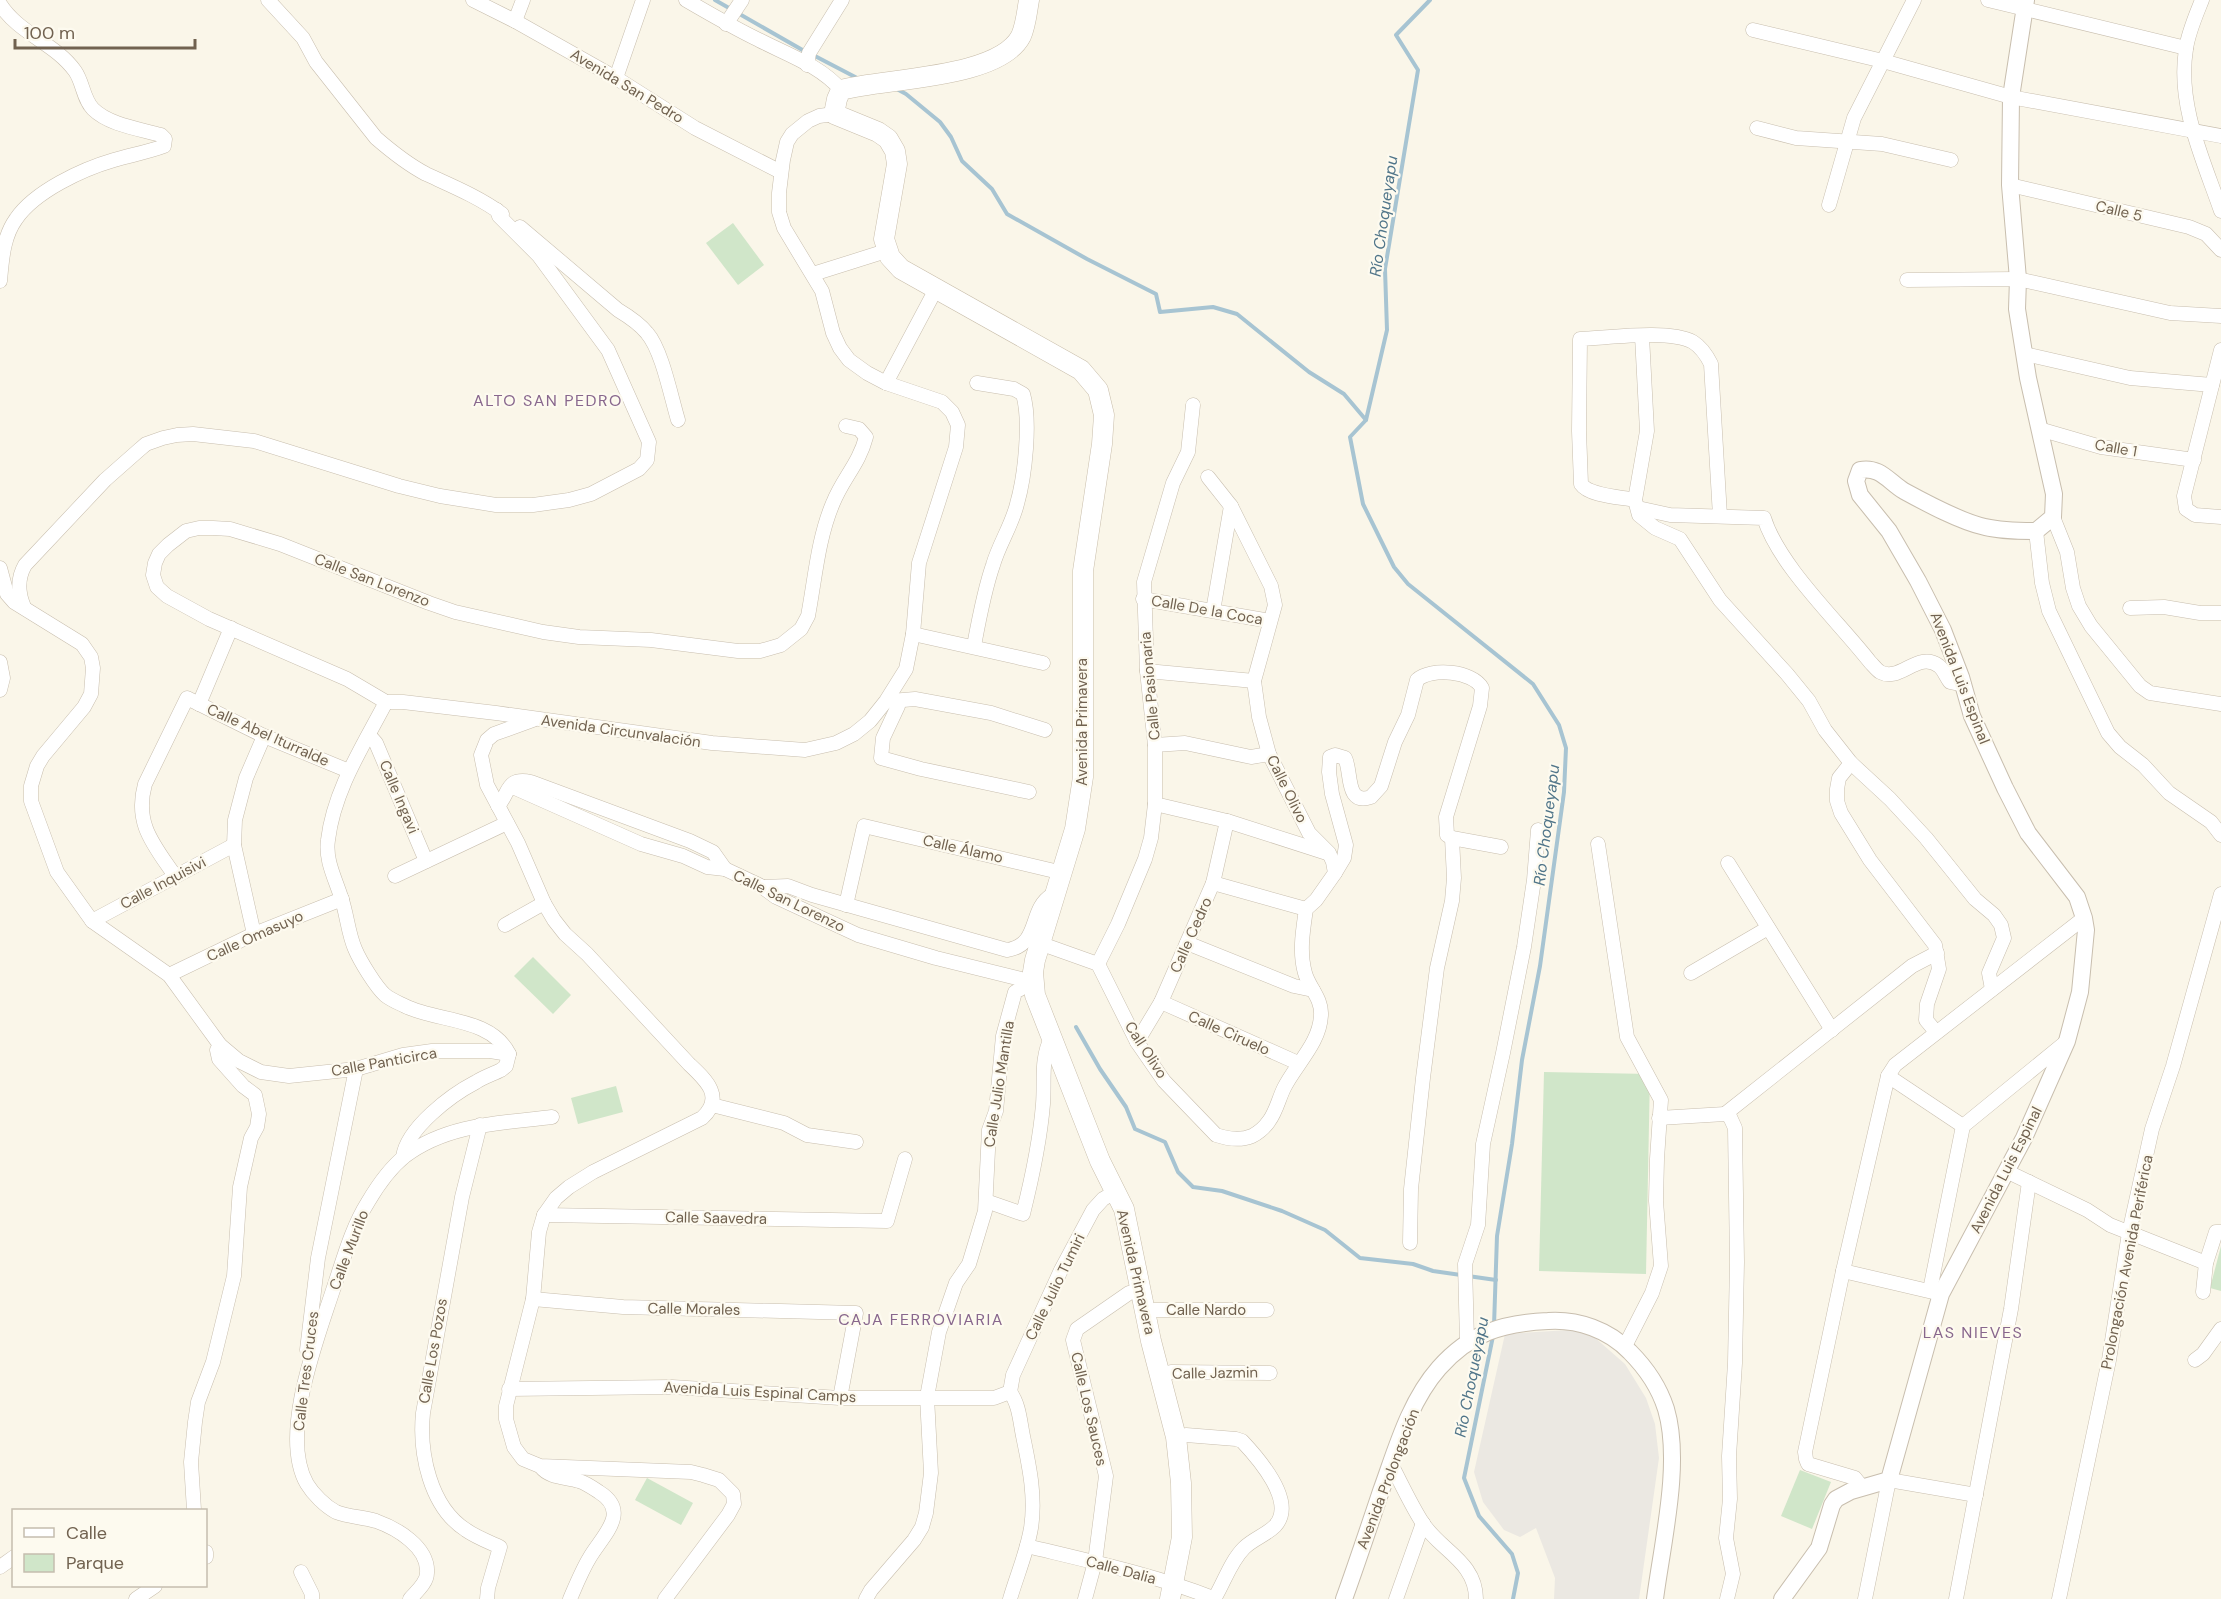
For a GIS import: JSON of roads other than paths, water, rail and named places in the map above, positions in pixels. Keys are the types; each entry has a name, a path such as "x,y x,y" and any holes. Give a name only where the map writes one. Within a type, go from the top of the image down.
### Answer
{"main road":[{"path":"886,251 884,239 897,164 895,151 888,139 878,132 834,114 841,90 869,83 898,81 974,67 1003,54 1021,36 1029,0"},
{"name":"Avenida Primavera","path":"886,251 901,269 1081,370 1098,390 1102,403 1104,415 1102,444 1083,571 1083,777 1075,829 1063,873 1039,943 1033,982 1035,995 1100,1161 1124,1209 1145,1312 1176,1437 1181,1472 1182,1537 1172,1592"}],"street":[{"path":"268,0 303,38 316,62 376,138 387,148 425,173 452,184 497,210 538,241 648,333 655,345 678,420"},
{"name":"Avenida San Pedro","path":"473,0 616,78 695,128 781,172"},
{"path":"515,21 523,0"},
{"path":"616,78 643,0"},
{"path":"686,0 726,24 807,65 832,80 841,90"},
{"path":"726,24 742,0"},
{"path":"807,65 809,54 842,0"},
{"path":"1829,205 1854,118 1914,0"},
{"path":"1988,0 2025,4 2186,48"},
{"path":"2199,1 2186,48 2184,95 2192,130 2221,211"},
{"path":"0,4 19,26 56,51 76,72 92,108 119,123 161,135 165,140 164,146 113,160 70,178 27,206 15,219 7,238 2,256 0,281"},
{"path":"2025,4 2012,97 2010,185 2018,279 2017,309 2039,429 2054,494 2053,517 2067,552 2073,588 2079,606 2091,626 2140,686 2150,693 2221,704"},
{"path":"1753,30 1882,61 2012,97 2221,136"},
{"name":"Avenida Circunvalación","path":"712,1105 711,1088 707,1081 587,954 565,934 544,903 487,785 481,756 482,748 494,734 531,722 535,718 712,743 805,750 836,744 854,734 892,701 906,669 913,634 919,563 956,447 958,425 952,412 942,402 886,383 849,360 832,333 822,291 784,228 779,212 785,148 792,134 808,121 819,116 834,114"},
{"path":"1757,128 1796,138 1882,144 1951,160"},
{"name":"Calle 5","path":"2010,185 2189,227 2206,234 2221,250"},
{"path":"24,607 19,584 20,574 25,565 105,480 146,444 163,438 194,434 254,441 399,486 440,496 496,505 533,505 569,500 591,494 639,469 647,460 649,442 608,350 539,256 499,216 497,210"},
{"path":"813,274 886,251"},
{"path":"1907,280 2018,279 2170,313 2221,316"},
{"path":"886,383 936,289"},
{"path":"1642,336 1647,431 1636,504 1639,514 1648,523 1680,539 1720,600 1809,701 1826,730 1851,763 1926,838 1975,899 1994,915 2001,925 2004,938 1989,973 1992,989"},
{"path":"1719,516 1711,364 1706,354 1694,342 1676,336 1580,339 1579,431 1581,484 1584,489 1670,515 1764,518 1783,555 1880,672 1895,673 1919,661 1928,661 1940,667 1950,682 1964,685"},
{"path":"2221,350 2184,496 2186,509 2195,515 2221,517"},
{"path":"2025,354 2130,378 2212,385"},
{"path":"974,646 993,565 1017,506 1025,459 1026,422 1026,403 1023,394 1014,389 977,383"},
{"name":"Calle Pasionaria","path":"1098,964 1119,924 1145,860 1150,838 1155,804 1155,745 1147,671 1144,582 1158,526 1173,483 1188,452 1193,405"},
{"name":"Calle San Lorenzo","path":"535,718 403,702 386,702 347,679 208,619 167,596 157,587 153,575 155,562 159,554 186,531 199,528 230,529 280,544 455,612 543,632 579,637 651,640 738,651 760,651 781,645 801,629 808,616 828,517 834,500 862,451 866,436 859,429 846,426"},
{"name":"Calle 1","path":"2039,429 2101,447 2194,460"},
{"name":"Avenida Luis Espinal","path":"1888,1480 1936,1292 2024,1138 2067,1041 2080,992 2086,930 2078,897 2028,833 1972,716 1964,685 1943,630 1918,580 1889,531 1860,495 1856,481 1857,474 1860,470 1873,469 1901,489 1932,506 1983,527 2008,531 2036,531"},
{"name":"Calle Olivo","path":"1208,477 1231,506 1270,586 1275,605 1254,681 1259,717 1269,754 1309,833 1334,862 1335,873"},
{"path":"1213,611 1231,506"},
{"path":"2053,517 2036,531 2042,583 2049,611 2108,733 2169,793 2211,822 2221,835"},
{"name":"Calle Panticirca","path":"0,568 8,594 14,602 82,644 91,657 93,668 91,694 84,707 43,756 37,766 31,786 31,801 57,872 92,921 169,975 202,1024 220,1045 239,1061 261,1072 289,1076 356,1069 403,1055 432,1051 490,1051 509,1054"},
{"name":"Calle De la Coca","path":"1143,599 1270,621"},
{"path":"2130,608 2164,607 2200,613 2221,613"},
{"path":"175,876 146,829 141,814 142,796 145,784 193,701 231,628"},
{"path":"913,634 1043,663"},
{"path":"0,662 3,678 0,690"},
{"path":"1147,671 1254,681"},
{"path":"1298,1063 1309,1049 1320,1022 1319,999 1305,976 1302,957 1306,909 1327,887 1344,858 1346,845 1332,794 1329,772 1330,757 1335,755 1345,759 1349,766 1350,788 1354,795 1367,799 1377,793 1382,786 1395,742 1408,715 1417,680 1422,676 1460,675 1475,679 1482,688 1480,706 1446,818 1447,835 1452,838 1501,847"},
{"path":"892,701 915,699 991,713 1045,730"},
{"name":"Calle Abel Iturralde","path":"193,701 264,736 349,771"},
{"path":"892,701 898,706 883,738 881,758 1029,792"},
{"path":"386,702 349,771 327,841 327,859 342,899 356,951 386,995 406,1007 427,1015 446,1017 482,1030 504,1044 509,1054 506,1066 466,1088 445,1103 416,1130 405,1146 403,1157"},
{"name":"Calle Ingavi","path":"369,735 376,743 426,861"},
{"path":"254,934 234,845 235,820 239,800 264,736"},
{"path":"1155,745 1185,743 1251,758 1269,754"},
{"path":"1851,763 1839,778 1837,801 1841,813 1870,860 1935,945 1938,975 1927,1004 1926,1020 1936,1032"},
{"path":"498,806 507,788 518,781 531,782 690,842 712,852 725,869"},
{"name":"Calle San Lorenzo","path":"515,784 515,788 641,844 683,856 706,867 725,869 764,887 776,897 858,935 936,958 1033,982"},
{"path":"1155,804 1227,821 1329,854"},
{"name":"Calle Cedro","path":"1137,1042 1161,1002 1213,884 1227,821"},
{"path":"395,876 507,824"},
{"name":"Calle Álamo","path":"846,905 864,826 1063,873"},
{"path":"1473,1339 1465,1264 1478,1225 1483,1144 1524,947 1538,830"},
{"path":"1410,1243 1411,1189 1424,1067 1437,968 1452,901 1454,878 1452,838"},
{"path":"1598,844 1627,1037 1661,1100 1656,1201 1661,1266 1652,1293 1625,1347"},
{"name":"Calle Inquisivi","path":"92,921 234,845"},
{"path":"1728,863 1832,1030"},
{"path":"1213,884 1306,909"},
{"path":"764,887 788,886 846,905 1007,950 1017,948 1026,942 1044,899 1057,892"},
{"name":"Prolongación Avenida Periférica","path":"2059,1599 2109,1360 2129,1233 2152,1129 2182,1035 2221,894"},
{"name":"Calle Omasuyo","path":"169,975 254,934 342,899"},
{"path":"505,925 544,903"},
{"path":"1862,1487 1855,1478 1813,1466 1806,1459 1805,1452 1843,1271 1888,1076 1894,1065 2084,918"},
{"path":"1691,973 1768,928"},
{"path":"1039,943 1098,964"},
{"path":"1187,943 1294,986 1313,990"},
{"path":"1659,1118 1725,1114 1911,966 1937,953"},
{"name":"Call Olivo","path":"1098,964 1137,1042 1164,1081 1216,1135 1240,1139 1253,1136 1271,1119 1298,1063"},
{"name":"Calle Julio Mantilla","path":"866,1599 922,1527 929,1497 931,1473 927,1397 939,1332 956,1283 969,1264 986,1201 989,1130 996,1111 1003,1036 1015,992 1033,982"},
{"name":"Calle Ciruelo","path":"1161,1002 1298,1063"},
{"path":"986,1201 1023,1214 1033,1172 1043,1102 1045,1051 1052,1036"},
{"path":"1843,1271 1936,1292 1963,1126 2067,1041"},
{"path":"195,1509 191,1462 198,1402 213,1362 234,1276 240,1187 259,1114 255,1095 243,1086 219,1059 217,1050 220,1045"},
{"name":"Calle Tres Cruces","path":"356,1069 318,1258 307,1348 309,1364 297,1427 302,1473 313,1493 335,1511 373,1520 389,1527 417,1547 427,1564 428,1574 410,1599"},
{"path":"1888,1076 1963,1126"},
{"path":"570,1599 589,1558 612,1523 613,1503 583,1482 549,1474 540,1466 523,1459 514,1447 506,1419 509,1389 533,1299 539,1232 544,1215 556,1198 569,1186 702,1118 712,1105 784,1123 807,1135 856,1142"},
{"path":"1725,1114 1730,1117 1735,1128 1737,1262 1735,1363 1729,1456 1730,1499 1726,1538 1733,1574 1727,1599"},
{"name":"Calle Murillo","path":"309,1364 352,1233 367,1203 394,1166 403,1157 428,1142 480,1125 552,1117"},
{"name":"Calle Los Pozos","path":"480,1125 447,1272 421,1433 425,1458 439,1501 450,1517 466,1530 500,1547 487,1599"},
{"name":"Calle Saavedra","path":"544,1215 887,1221 905,1159"},
{"path":"2006,1171 2087,1210 2110,1225 2206,1263"},
{"path":"1956,1599 2011,1309 2029,1182"},
{"name":"Calle Julio Tumiri","path":"1010,1392 1013,1375 1061,1270 1093,1210 1103,1199 1115,1192"},
{"path":"2203,1292 2206,1263 2216,1232 2221,1232"},
{"name":"Calle Los Sauces","path":"1085,1599 1095,1562 1106,1476 1073,1340 1077,1329 1129,1293 1140,1290"},
{"name":"Calle Morales","path":"533,1299 623,1307 856,1312 840,1398"},
{"name":"Calle Nardo","path":"1145,1312 1154,1310 1267,1310"},
{"name":"Avenida Prolongación","path":"1344,1599 1391,1464 1412,1412 1426,1385 1440,1368 1473,1339 1507,1325 1546,1321 1580,1323 1605,1332 1625,1347 1647,1369 1666,1410 1671,1446 1671,1478 1654,1599"},
{"path":"2195,1360 2203,1354 2221,1329"},
{"name":"Calle Jazmin","path":"1161,1374 1171,1372 1270,1373"},
{"name":"Avenida Luis Espinal Camps","path":"509,1389 672,1387 840,1398 994,1398 1010,1392"},
{"path":"1010,1392 1015,1400 1030,1474 1031,1526 1010,1599"},
{"path":"1176,1437 1186,1435 1242,1441 1276,1486 1281,1500 1280,1518 1275,1525 1245,1546 1236,1557 1220,1591 1213,1598"},
{"path":"1391,1464 1423,1523 1441,1544 1459,1559 1476,1584 1476,1599"},
{"path":"540,1466 691,1472 719,1480 730,1490 735,1498 728,1515 665,1599"},
{"path":"1782,1599 1819,1548 1832,1505 1841,1495 1888,1480 1976,1495"},
{"path":"1865,1599 1888,1480"},
{"path":"1396,1599 1423,1523"},
{"name":"Calle Dalia","path":"1027,1546 1095,1562 1172,1592 1213,1598"},
{"path":"301,1572 312,1594 312,1599"},
{"path":"136,1599 154,1587"}],"waterway":[{"path":"715,0 806,52"},
{"name":"Río Choqueyapu","path":"1430,0 1396,35 1418,70 1385,269 1387,330 1366,420 1350,437 1363,504 1394,567 1408,584 1533,684 1559,725 1566,748 1564,792 1540,966 1522,1060 1512,1144 1497,1236 1494,1326"},
{"path":"813,55 859,79"},
{"path":"895,88 906,94 940,122 951,137 962,161 992,189 1007,214 1087,259 1156,294 1160,312 1213,307 1237,314 1309,372 1344,394 1366,420"},
{"path":"1076,1027 1100,1069 1126,1107 1135,1129 1165,1142 1178,1172 1193,1187 1222,1191 1282,1211 1325,1230 1360,1258 1413,1264 1433,1271 1496,1280"},
{"name":"Río Choqueyapu","path":"1493,1336 1464,1478 1479,1516 1512,1554 1518,1573 1513,1599"}],"district":[{"name":"ALTO SAN PEDRO","path":"548,400"},
{"name":"CAJA FERROVIARIA","path":"921,1319"},
{"name":"LAS NIEVES","path":"1973,1332"}]}
